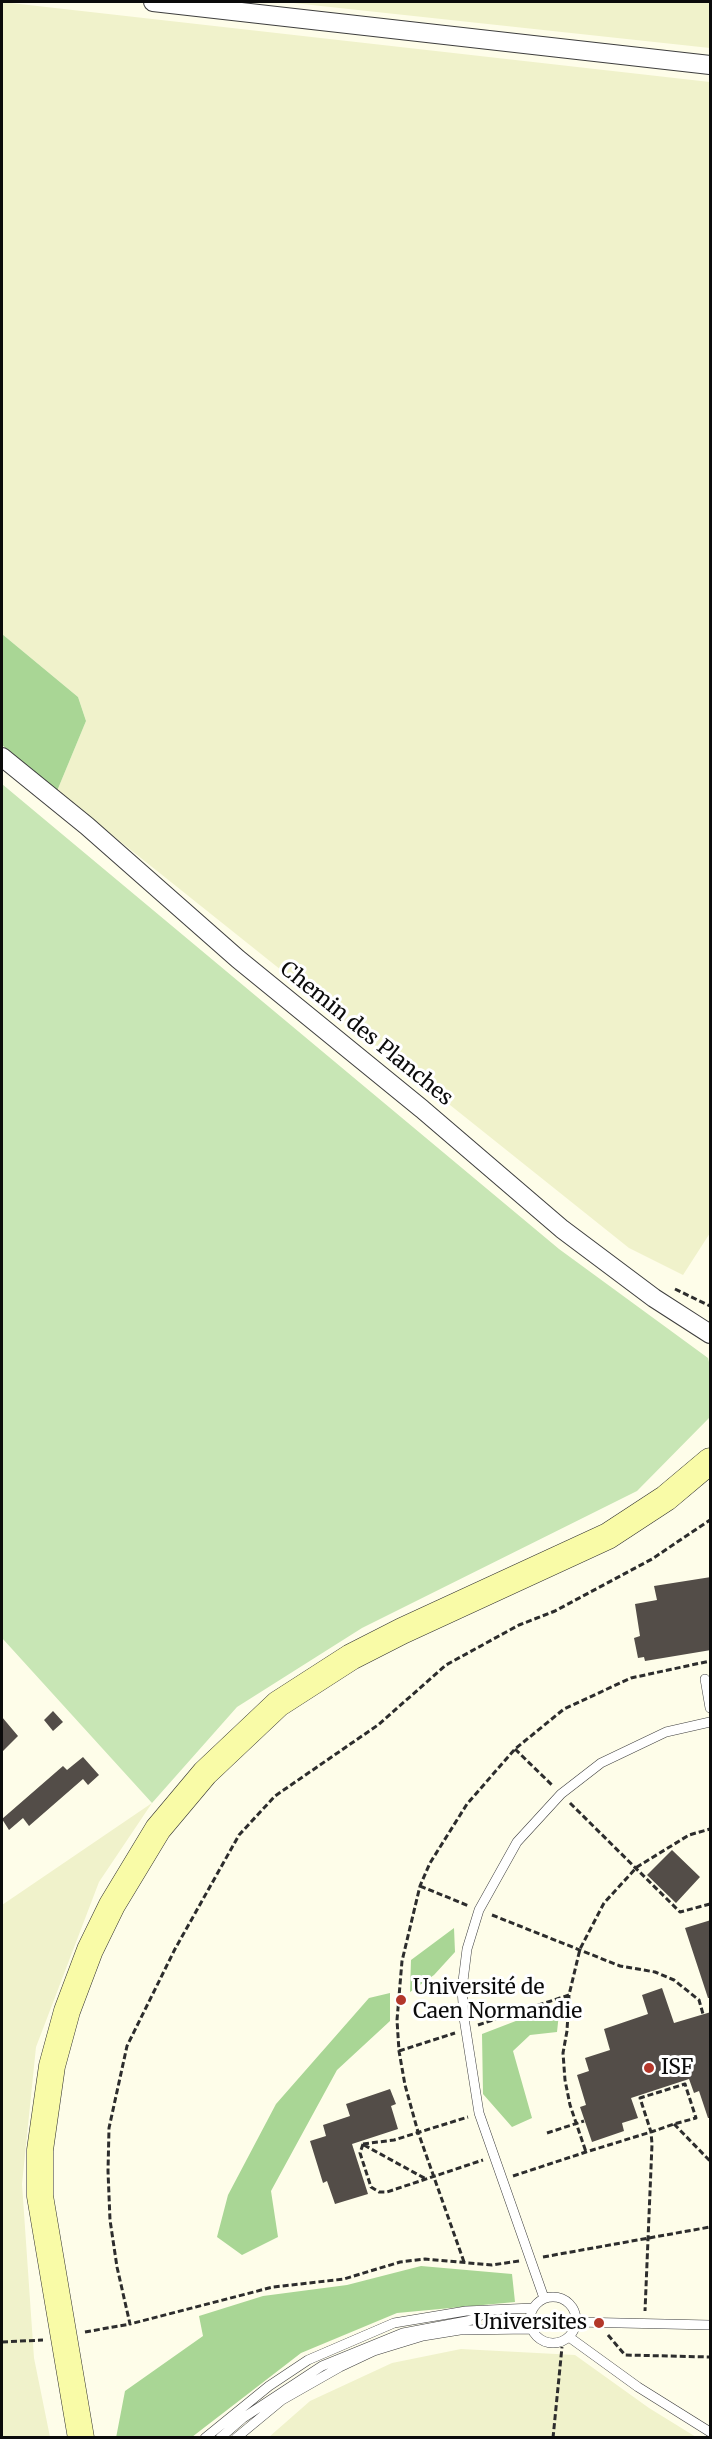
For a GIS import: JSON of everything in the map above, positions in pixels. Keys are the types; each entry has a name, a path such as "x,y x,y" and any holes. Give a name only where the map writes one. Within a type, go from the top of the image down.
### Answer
{"main road":[{"path":"81,2438 40,2196 40,2150 52,2066 67,2011 90,1950 112,1905 158,1829 205,1773 278,1704 351,1657 608,1536 666,1498 711,1461"},
{"path":"40,2196 36,2215 35,2260 39,2302 63,2438"}],"street":[{"path":"153,2 711,65"},
{"name":"Chemin des Planches","path":"2,757 87,826 238,959 422,1109 562,1229 654,1298 711,1334"}],"lane":[{"path":"705,1679 711,1708"},
{"path":"544,2298 479,2113 465,2030 463,1979 466,1949 479,1910 518,1842 561,1794 601,1763 666,1732 711,1722"},
{"path":"544,2298 559,2298 566,2301 575,2313 576,2322 566,2339 555,2343 541,2340 531,2329 533,2308 544,2298"},
{"path":"205,2438 269,2386 308,2360 394,2324 492,2309 533,2308"},
{"path":"220,2438 243,2418 322,2366 402,2333 472,2320 492,2309"},
{"path":"472,2320 488,2328"},
{"path":"576,2322 711,2325"},
{"path":"237,2438 282,2400 317,2379 366,2355 423,2336 488,2328 531,2329"},
{"path":"566,2339 711,2432"}],"path":[{"path":"681,1292 711,1306"},
{"path":"344,2279 273,2287 130,2324 115,2256 108,2171 109,2128 127,2046 175,1949 239,1835 275,1796 378,1725 446,1665 509,1630 555,1611 652,1559 711,1520"},
{"path":"515,1749 680,1912 711,1904"},
{"path":"586,2152 565,2080 563,2053 569,1995 580,1949 604,1904 637,1867 689,1835 711,1830"},
{"path":"420,1886 620,1966 655,1972 674,1980 699,2000 703,2014"},
{"path":"399,2051 569,1995"},
{"path":"503,2179 651,2132 674,2124 696,2118 685,2084 640,2098 651,2132 645,2322"},
{"path":"363,2144 394,2140 479,2113"},
{"path":"547,2133 584,2121"},
{"path":"674,2124 711,2161"},
{"path":"363,2144 360,2153 371,2187 379,2192 387,2192 495,2156"},
{"path":"363,2144 426,2179"},
{"path":"606,2322 608,2337 625,2355 711,2357"},
{"path":"552,2438 566,2339"}],"green space":[{"path":"2,2 710,82 710,1233 683,1275 629,1248 57,791 86,721 78,697 2,634"},
{"path":"284,2 710,2 710,48"},
{"path":"2,634 78,697 86,721 57,791 2,745"},
{"path":"2,784 559,1249 708,1358 710,1366 710,1417 637,1491 362,1628 237,1707 152,1803 2,1638"},
{"path":"152,1803 99,1882 36,2047 22,2184 34,2358 50,2437 2,2437 2,1905"},
{"path":"454,1928 455,1952 434,1975 410,1992 411,1960"},
{"path":"390,1993 390,2021 337,2070 271,2191 278,2237 242,2255 217,2237 228,2195 276,2104 369,1998"},
{"path":"560,2004 557,2032 530,2035 513,2051 532,2118 512,2127 483,2094 482,2034"},
{"path":"421,2266 512,2274 515,2302 397,2313 301,2353 192,2437 116,2438 125,2391 203,2336 199,2316 263,2296 347,2285"},
{"path":"461,2349 575,2355 649,2408 696,2437 269,2437 310,2401 392,2363"}],"building":[{"path":"711,1577 711,1650 645,1661 644,1657 638,1658 634,1638 640,1636 635,1604 657,1600 654,1586"},
{"path":"53,1711 63,1722 53,1731 44,1720"},
{"path":"2,1717 18,1736 2,1752"},
{"path":"83,1757 99,1775 88,1785 83,1779 29,1826 23,1818 9,1830 2,1819 63,1766 67,1770"},
{"path":"672,1850 700,1877 676,1903 647,1875"},
{"path":"711,1920 711,1998 708,1998 685,1928"},
{"name":"ISF","path":"662,1988 674,2023 711,2012 711,2118 708,2118 699,2091 694,2093 689,2079 631,2098 638,2118 622,2123 624,2131 592,2142 580,2107 586,2105 577,2075 589,2071 585,2058 610,2050 604,2029 648,2014 642,1995"},
{"path":"390,2089 396,2104 391,2106 398,2129 352,2144 368,2194 335,2204 327,2181 323,2183 310,2141 326,2136 323,2125 350,2116 346,2104"}],"place":[{"name":"Université de Caen Normandie","path":"401,2000"},
{"name":"ISF","path":"649,2068"},
{"name":"Universites","path":"599,2323"}]}
